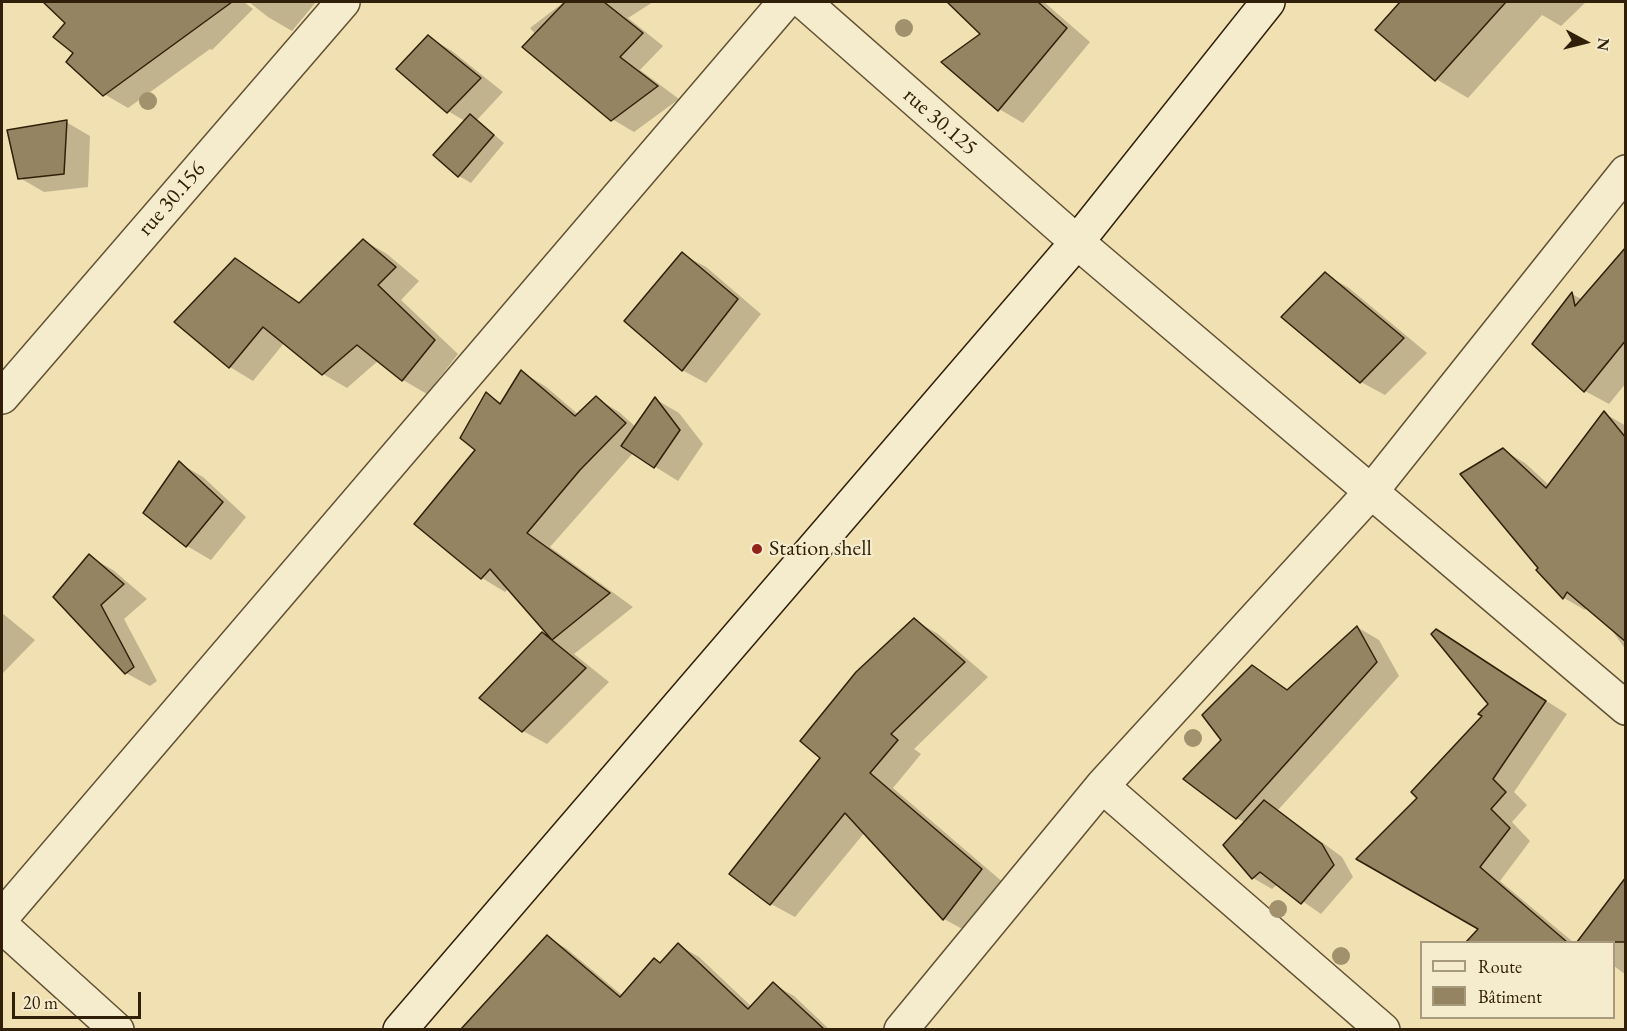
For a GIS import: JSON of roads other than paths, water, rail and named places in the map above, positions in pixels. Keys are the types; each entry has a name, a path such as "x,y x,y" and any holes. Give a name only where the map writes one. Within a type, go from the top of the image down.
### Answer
{"street":[{"name":"rue 30.156","path":"2,397 343,2"},
{"path":"2,917 785,2"},
{"name":"rue 30.125","path":"804,2 1077,242 1626,708"},
{"path":"400,1029 1077,242 1268,2"},
{"path":"901,1029 1102,786 1370,493 1625,175"},
{"path":"1102,786 1383,1029"},
{"path":"2,926 117,1029"}],"place":[{"name":"Station shell","path":"757,549"}]}
